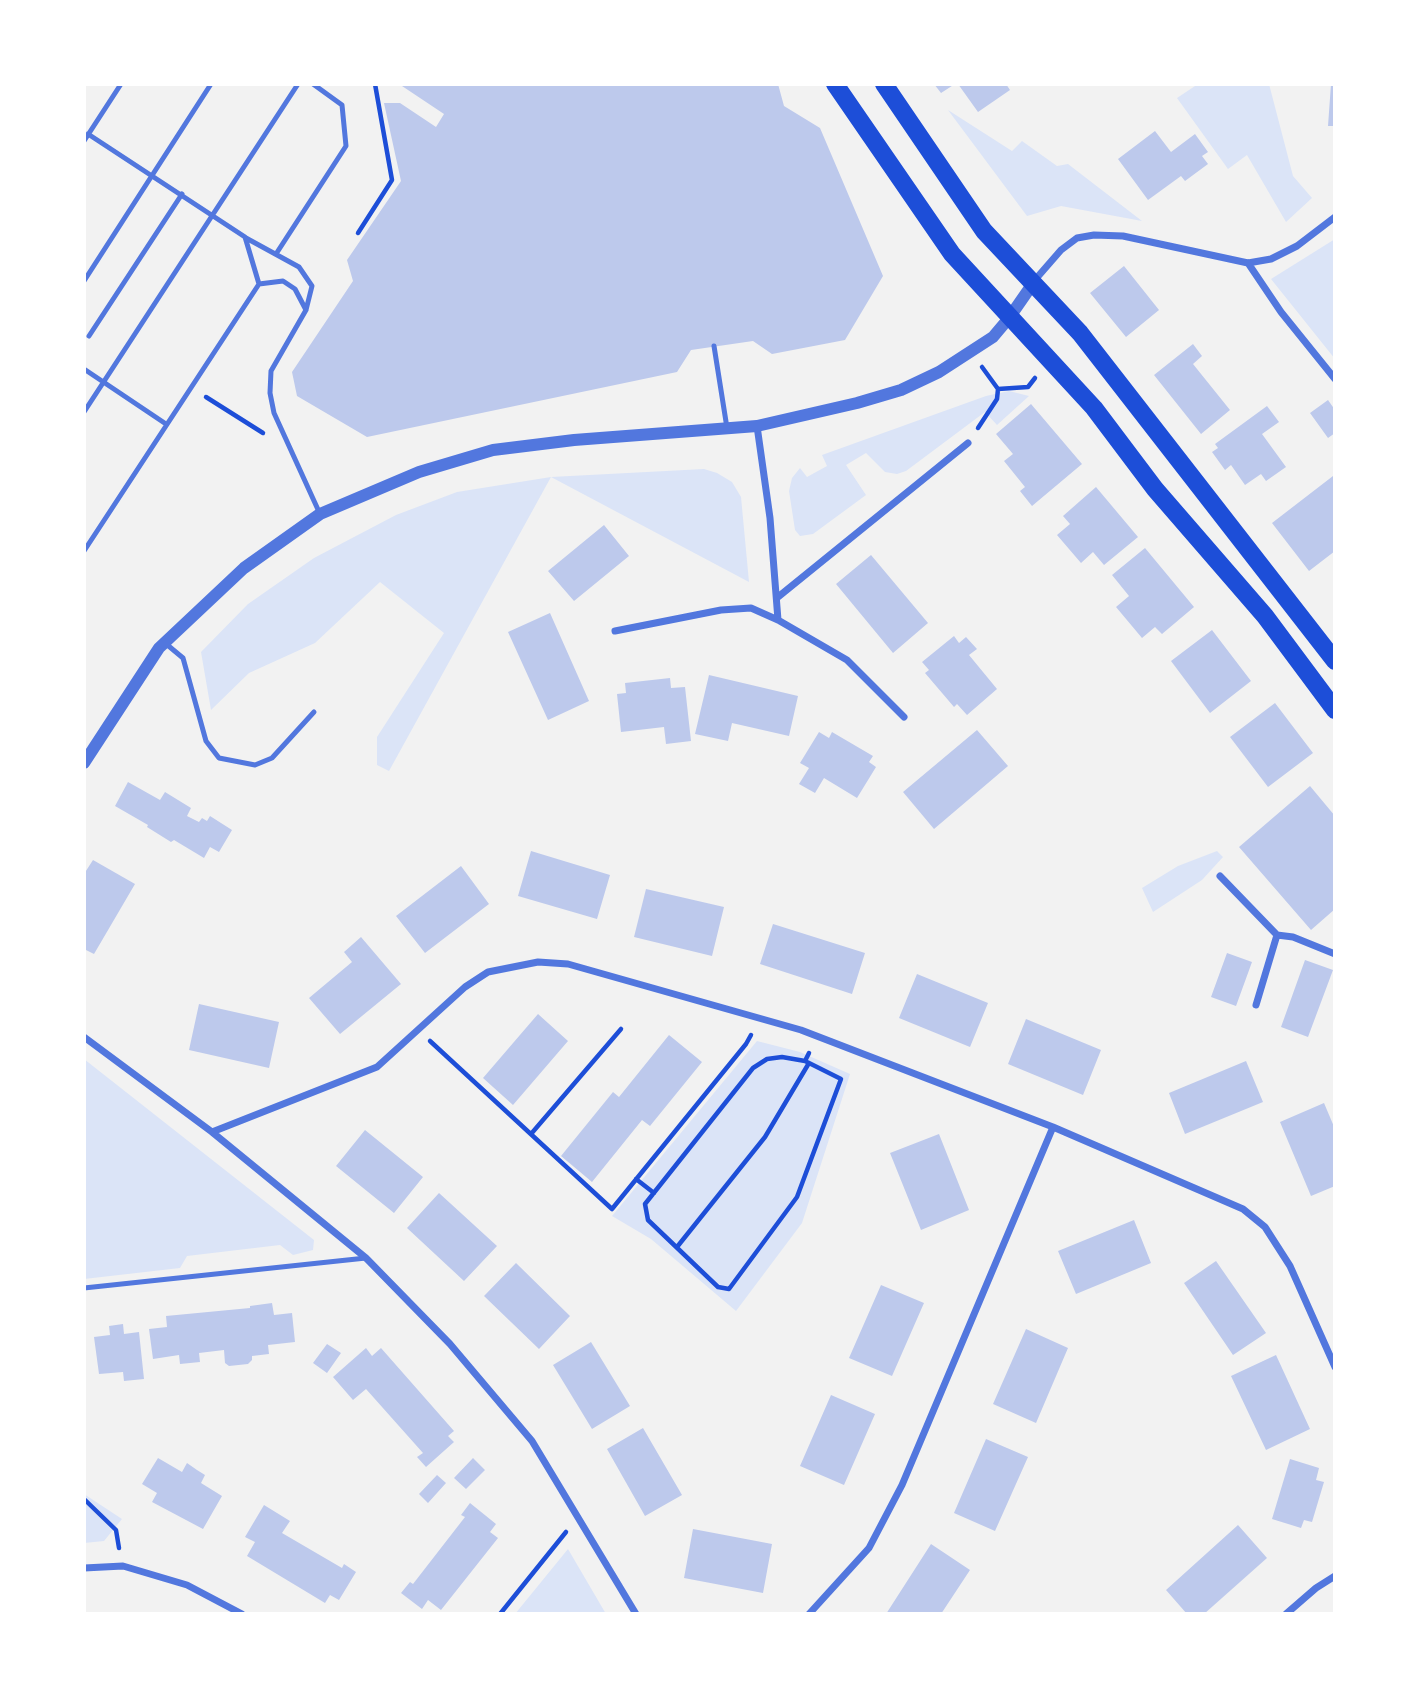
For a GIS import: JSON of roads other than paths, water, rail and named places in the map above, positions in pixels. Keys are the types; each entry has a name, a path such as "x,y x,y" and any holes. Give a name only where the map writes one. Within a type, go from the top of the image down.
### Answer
{"main road":[{"path":"835,84 952,254 1094,408 1154,489 1265,616 1335,710"},
{"path":"884,84 984,231 1080,333 1335,661"}],"street":[{"path":"84,763 88,746 165,642 244,568 320,514 419,472 494,450 574,440 757,426 901,390 971,353 993,337 1060,250 1077,238 1094,235 1123,236 1248,263 1271,258 1297,246 1335,217"},
{"path":"1248,263 1280,312 1335,379"},
{"path":"757,426 770,518 778,620"},
{"path":"778,597 968,443"},
{"path":"615,631 721,610 751,608 778,620 847,660 904,716"},
{"path":"1220,876 1277,935 1293,937 1335,954"},
{"path":"1256,1005 1277,935"},
{"path":"212,1132 377,1067 465,987 488,972 538,962 568,964 816,1036 1053,1126 1243,1209 1265,1227 1290,1266 1335,1367"},
{"path":"84,1037 212,1132 366,1258 450,1344 532,1441 636,1614"},
{"path":"808,1614 869,1548 902,1485 1053,1126"},
{"path":"84,1568 124,1566 187,1585 242,1614"},
{"path":"1286,1614 1316,1588 1335,1576"}],"lane":[{"path":"84,141 121,84"},
{"path":"84,281 211,84"},
{"path":"84,412 298,84"},
{"path":"276,254 346,146 342,105 313,84"},
{"path":"88,134 245,237 299,267 307,275 312,286 306,310 271,371 270,393 274,413 320,514"},
{"path":"89,336 182,194"},
{"path":"245,237 259,284"},
{"path":"84,551 259,284 283,281 295,289 306,310"},
{"path":"714,346 727,428"},
{"path":"84,369 166,424"},
{"path":"165,642 183,658 206,741 219,758 255,765 272,758 314,712"},
{"path":"84,1288 366,1258"}]}
